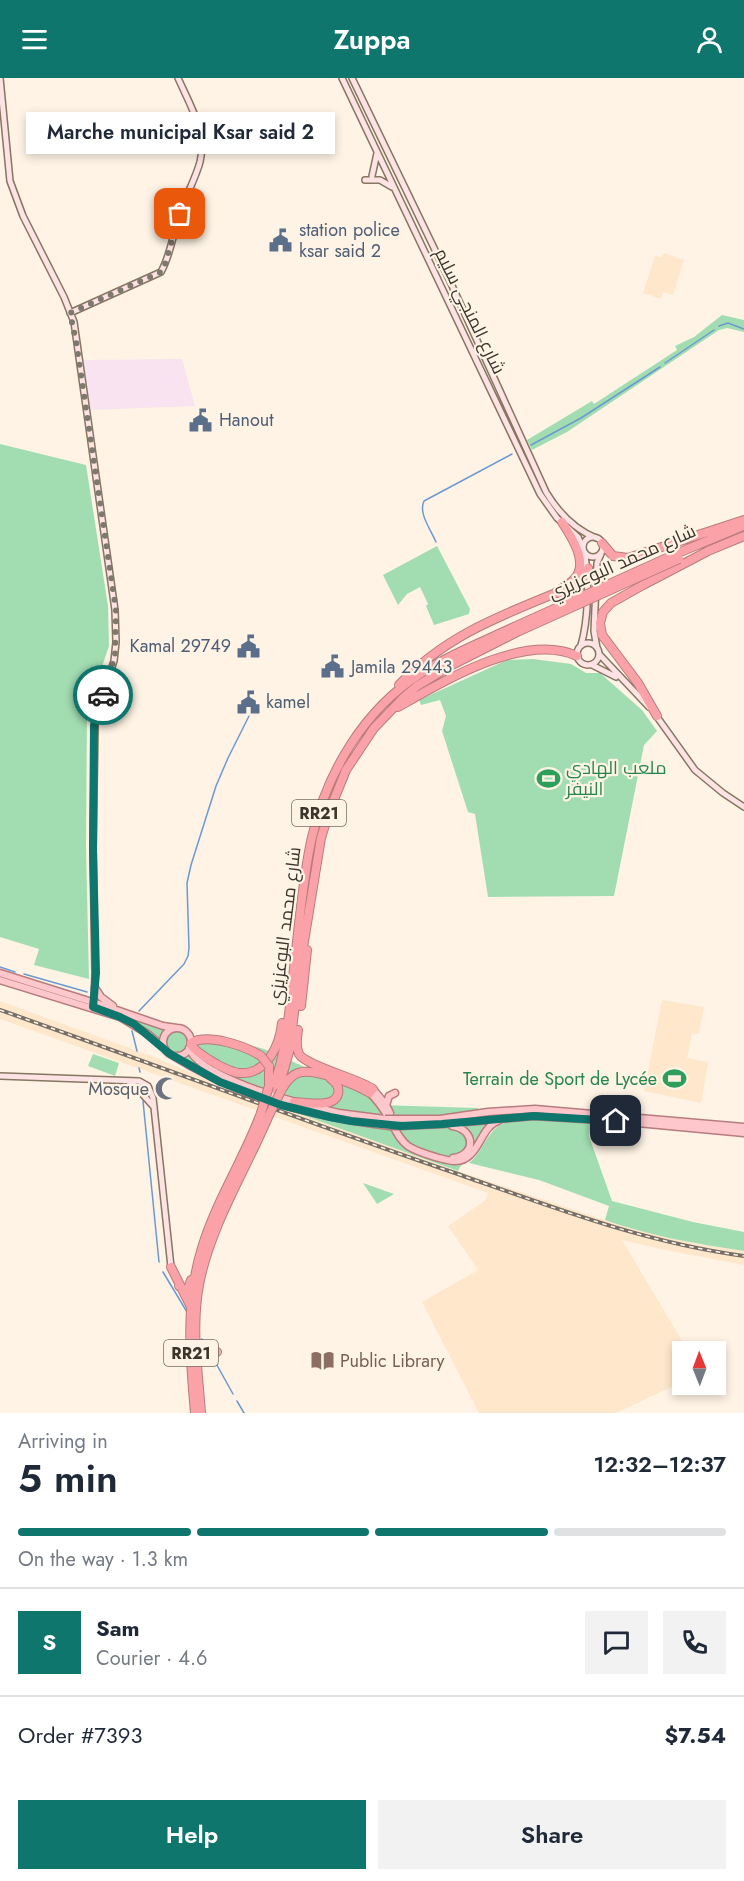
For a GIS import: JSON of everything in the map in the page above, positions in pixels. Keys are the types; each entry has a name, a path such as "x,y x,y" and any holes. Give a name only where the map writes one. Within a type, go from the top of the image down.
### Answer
{"highway":[{"path":"599,540 613,555 628,558 744,520"},
{"path":"382,704 412,671 445,646 485,622 556,593 576,577 580,566 574,542 562,522"},
{"name":"شارع محمد البوعزيزي","path":"275,1089 283,1056 307,897 312,836 331,782 353,742 382,704 402,687 434,666 744,525"},
{"path":"657,716 638,683 602,635 601,617 606,608 643,585 744,534"},
{"name":"شارع محمد البوعزيزي","path":"679,556 744,534"},
{"path":"556,593 565,593 580,586 588,568"},
{"path":"594,631 597,615 604,605 615,597 643,585"},
{"name":"شارع محمد البوعزيزي","path":"307,897 321,838 337,788 374,728 404,697 436,674 515,630"},
{"path":"389,712 468,670 507,654 530,650 570,653 577,656"},
{"path":"265,1114 275,1089 269,1066 261,1056 239,1046 207,1039 198,1039 190,1045 210,1061 241,1074 255,1070 271,1056 281,1031 293,939 307,897"},
{"path":"307,897 306,966 296,1040 299,1053 306,1060 360,1081 371,1091"},
{"path":"265,1114 275,1089 302,1072 329,1077 371,1091"},
{"path":"294,1102 333,1101 337,1097 338,1088 329,1077"},
{"name":"RR21","path":"195,1413 190,1306 201,1250 216,1212 265,1114"},
{"name":"RR21","path":"201,1413 196,1314 199,1285 207,1252 265,1114"},
{"path":"180,1286 184,1290 189,1288 201,1250"},
{"path":"171,1267 190,1306"},
{"path":"199,1285 202,1324"},
{"path":"198,1364 217,1352"}],"main road":[{"path":"0,78 10,181 23,216 64,297 75,332 112,579 116,625 114,661 94,726 94,1005"},
{"path":"70,313 161,272 165,264 180,214 200,162 201,148 198,124 178,78"},
{"name":"شارع المنجي سليم","path":"342,78 540,494 547,506 578,537 584,550 588,568 585,627 577,656"},
{"name":"شارع المنجي سليم","path":"352,78 449,279 546,492 558,510 570,522 599,540"},
{"path":"372,176 377,153"},
{"path":"365,180 380,180 395,189"},
{"path":"592,665 597,661 598,651 594,631 597,563 601,554 603,549 599,540 586,540 584,550 592,558 601,554"},
{"path":"581,645 588,643 598,651 657,716 695,770 744,807"},
{"path":"577,656 584,664 601,668 626,682"},
{"path":"0,973 94,1005 120,1017 134,1024 168,1052 213,1078 281,1105 330,1117 389,1126 488,1112 535,1109 744,1127"},
{"path":"0,980 118,1010 155,1024 183,1029 189,1034 193,1056 199,1062 221,1074 267,1094 339,1113 400,1123 442,1124 546,1116 744,1133"},
{"path":"95,988 101,997 118,1010"},
{"path":"168,1052 164,1041 165,1035 177,1028"},
{"path":"168,1052 181,1055 190,1045"},
{"path":"0,1076 139,1081 148,1086 152,1092 154,1107 171,1267"},
{"path":"124,1080 135,1086 154,1107"},
{"path":"371,1091 386,1105 400,1132 412,1144 449,1158 460,1157 469,1147 467,1133 458,1127 442,1124"},
{"path":"371,1091 406,1144 417,1151 448,1161 454,1162 466,1158 490,1126 511,1117"},
{"path":"386,1105 389,1095 395,1093"}],"shaded area":[{"path":"664,253 684,260 673,295 663,292 661,299 643,293 655,256 661,257"},
{"path":"182,359 195,406 91,410 82,360"},
{"path":"662,1000 704,1007 699,1034 692,1033 687,1058 708,1062 701,1103 644,1091"},
{"path":"0,1001 154,1057 258,1099 458,1171 626,1227 697,1244 744,1251 744,1265 622,1240 682,1341 672,1341 672,1387 616,1413 479,1413 422,1302 478,1270 448,1226 486,1200 488,1193 0,1019"}],"green space":[{"path":"722,315 744,320 744,332 727,328 719,330 567,432 532,450 527,440 592,401 594,404 677,350 675,346 694,337"},
{"path":"0,444 86,465 108,606 109,646 87,711 86,847 89,979 34,965 39,949 0,937"},
{"path":"437,546 470,609 469,614 434,625 420,587 407,594 398,605 383,575"},
{"name":"ملعب الهادي النيفر","path":"533,659 571,664 586,673 600,673 642,710 657,731 644,745 614,896 488,897 475,814 468,812 442,731 446,716 440,700 421,705 419,700 507,660"},
{"path":"139,1020 179,1030 197,1038 238,1042 264,1049 305,1067 312,1073 370,1096 378,1105 478,1108 479,1122 511,1119 495,1126 475,1155 458,1171 258,1099 184,1059 137,1023"},
{"path":"93,1054 119,1063 115,1076 88,1066"},
{"path":"555,1119 591,1122 589,1136 612,1201 693,1222 744,1232 744,1251 674,1239 622,1226 605,1220 609,1206 539,1180 469,1163 492,1132 505,1123"},
{"path":"363,1183 394,1194 377,1204"}],"waterway":[{"path":"719,326 728,323 744,329"},
{"path":"665,363 714,330"},
{"path":"531,445 581,418 660,367"},
{"path":"436,542 424,516 424,501 512,454"},
{"path":"139,1011 184,964 188,956 187,883 191,865 216,786 253,708"},
{"path":"0,967 15,972"},
{"path":"24,974 87,992"},
{"path":"132,1031 137,1051"},
{"path":"139,1068 140,1072"},
{"path":"143,1101 159,1262"},
{"path":"163,1272 187,1312"},
{"path":"202,1339 208,1350"},
{"path":"213,1358 233,1394"},
{"path":"237,1401 244,1413"}],"railway":[{"path":"0,1010 596,1222 669,1242 744,1256"}],"way so far":[{"path":"103,695 115,656 116,610 74,322 70,313 161,272 180,214"}],"place":[{"name":"Marche municipal Ksar said 2","path":"180,214"},
{"name":"station police ksar said 2","path":"281,240"},
{"name":"Hanout","path":"201,420"},
{"name":"Kamal 29749","path":"249,646"},
{"name":"Jamila 29443","path":"333,667"},
{"name":"kamel","path":"248,702"},
{"name":"ملعب الهادي النيفر","path":"548,778"},
{"name":"Terrain de Sport de Lycée","path":"675,1079"},
{"name":"Mosque","path":"167,1089"},
{"name":"Public Library","path":"322,1361"}],"route":[{"path":"103,695 94,726 93,850 96,973 93,1007 134,1024 170,1054 206,1075 292,1109 389,1126 534,1116 616,1121"}]}
